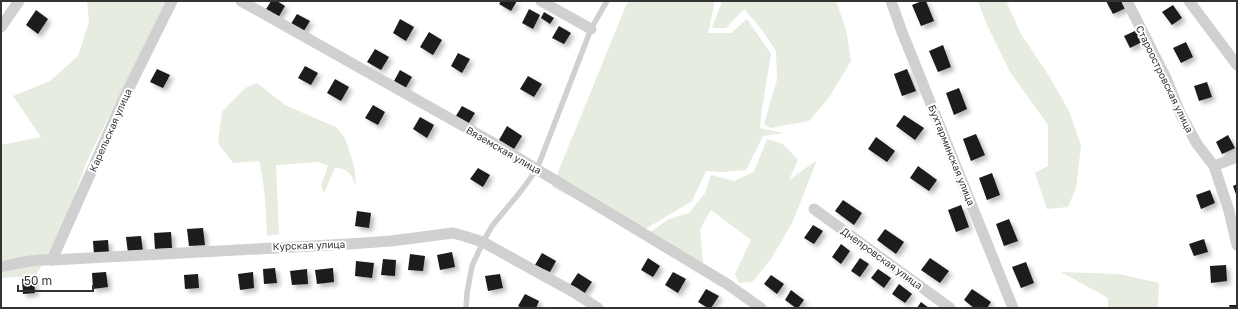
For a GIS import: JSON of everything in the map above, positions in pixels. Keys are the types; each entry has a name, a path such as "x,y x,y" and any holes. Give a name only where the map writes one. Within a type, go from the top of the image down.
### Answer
{"street":[{"path":"1,27 6,22 19,1"},
{"name":"Карельская улица","path":"52,260 123,100 172,1"},
{"name":"Вяземская улица","path":"241,1 490,141 727,284 761,308"},
{"path":"541,1 591,29"},
{"name":"Бухтарминская улица","path":"891,1 902,32 1013,308"},
{"name":"Староостровская улица","path":"1127,1 1166,78 1181,115 1197,144 1214,166 1229,211 1237,245"},
{"path":"1189,1 1237,65"},
{"path":"1214,166 1237,157"},
{"name":"Днепровская улица","path":"814,209 950,308"},
{"name":"Курская улица","path":"1,267 41,259 52,260 391,241 453,233 483,242 575,293 598,308"}],"lane":[{"path":"466,308 472,266 483,242 492,226 537,169 591,29 607,1"}],"shaded area":[{"path":"87,1 166,1 87,161 57,243 35,276 1,278 1,145 41,137 13,96 50,81 78,56 89,22"},
{"path":"631,1 715,1 708,33 731,33 747,19 771,54 760,128 783,133 763,136 746,170 721,172 706,171 692,201 642,231 630,227 552,187 627,3"},
{"path":"722,1 836,1 846,29 851,61 828,99 809,121 770,128 764,124 777,80 776,51 762,30 744,9 726,28 712,28"},
{"path":"978,1 1006,1 1021,34 1049,76 1069,111 1081,145 1076,188 1068,207 1047,209 1035,173 1048,166 1048,125 1010,72 987,25"},
{"path":"257,83 285,105 336,127 345,138 355,171 356,186 349,173 343,169 335,168 324,193 321,186 328,166 318,162 276,165 279,234 267,236 264,189 259,161 233,163 218,143 222,112 245,88"},
{"path":"767,139 783,144 798,160 789,180 817,160 793,221 771,259 752,282 739,283 735,274 751,240 711,210 700,229 704,270 646,235 669,219 689,213 705,193 711,175 734,181 754,172"},
{"path":"1061,272 1119,274 1159,283 1158,308 1108,308 1108,298"}],"building":[{"path":"271,1 277,1 285,6 278,18 265,11"},
{"path":"501,1 517,1 511,11 499,4"},
{"path":"926,1 934,21 921,26 912,5"},
{"path":"1106,1 1122,1 1126,8 1113,14"},
{"path":"1173,5 1182,18 1172,25 1162,12"},
{"path":"529,9 540,15 533,29 522,23"},
{"path":"36,10 48,19 38,34 26,25"},
{"path":"544,12 554,18 550,24 541,18"},
{"path":"297,14 310,21 302,34 289,27"},
{"path":"400,19 414,27 406,41 393,33"},
{"path":"559,26 571,33 564,44 552,38"},
{"path":"1137,30 1142,42 1130,48 1124,36"},
{"path":"429,32 442,40 433,55 420,47"},
{"path":"1186,42 1193,57 1181,63 1173,48"},
{"path":"943,45 951,67 938,72 929,51"},
{"path":"375,49 389,57 381,70 367,62"},
{"path":"458,53 470,59 462,73 451,66"},
{"path":"305,66 318,73 311,85 298,78"},
{"path":"157,69 170,75 163,88 150,82"},
{"path":"907,69 916,91 902,96 894,74"},
{"path":"400,70 412,77 405,89 393,83"},
{"path":"528,76 542,84 534,97 520,89"},
{"path":"335,79 349,87 341,101 327,93"},
{"path":"1207,82 1212,97 1199,101 1194,86"},
{"path":"959,88 967,109 954,115 946,93"},
{"path":"373,105 385,112 378,125 365,118"},
{"path":"462,106 475,113 467,126 454,119"},
{"path":"904,115 924,128 915,140 896,126"},
{"path":"420,117 434,125 427,138 413,129"},
{"path":"507,126 522,136 514,149 499,140"},
{"path":"976,134 985,155 971,161 963,139"},
{"path":"1228,135 1235,148 1222,154 1216,142"},
{"path":"876,137 895,151 887,162 868,149"},
{"path":"918,166 937,180 929,191 910,178"},
{"path":"478,168 490,175 483,187 470,179"},
{"path":"992,173 1000,195 987,200 979,178"},
{"path":"1237,184 1237,197 1233,186"},
{"path":"1210,190 1215,203 1201,209 1196,195"},
{"path":"843,200 862,213 854,225 835,211"},
{"path":"961,205 969,227 956,232 948,210"},
{"path":"357,211 371,213 369,228 355,226"},
{"path":"1009,219 1018,241 1004,246 996,224"},
{"path":"813,225 823,231 814,244 804,238"},
{"path":"203,228 205,245 189,246 187,229"},
{"path":"885,229 904,242 896,254 877,240"},
{"path":"171,232 172,248 155,249 154,233"},
{"path":"141,236 143,252 128,253 126,237"},
{"path":"1204,239 1208,252 1194,256 1189,244"},
{"path":"108,240 109,254 94,255 93,241"},
{"path":"841,244 850,251 841,264 832,257"},
{"path":"452,252 455,267 440,270 437,255"},
{"path":"542,253 556,261 550,272 535,265"},
{"path":"410,254 425,256 423,271 408,270"},
{"path":"648,258 660,266 653,277 641,270"},
{"path":"860,258 869,264 860,277 851,271"},
{"path":"930,258 949,271 940,283 921,270"},
{"path":"383,259 396,260 395,276 381,275"},
{"path":"356,261 374,263 372,278 355,276"},
{"path":"1026,262 1034,283 1021,288 1012,267"},
{"path":"1226,265 1227,281 1211,283 1210,266"},
{"path":"275,268 277,283 264,284 263,269"},
{"path":"333,268 334,282 317,284 315,270"},
{"path":"307,269 308,284 292,285 290,271"},
{"path":"878,269 891,278 884,288 871,278"},
{"path":"106,272 108,287 93,289 92,273"},
{"path":"253,272 254,288 240,290 238,274"},
{"path":"673,272 686,279 678,293 665,285"},
{"path":"578,273 592,282 584,294 570,285"},
{"path":"198,274 199,288 185,289 184,275"},
{"path":"500,274 503,288 488,291 485,276"},
{"path":"771,275 784,284 777,294 764,284"},
{"path":"34,278 35,293 23,294 22,279"},
{"path":"899,284 912,294 905,303 892,294"},
{"path":"706,289 719,296 711,308 708,308 698,302"},
{"path":"972,289 991,302 987,308 974,308 964,300"},
{"path":"791,290 804,300 798,308 785,300"},
{"path":"525,294 539,301 536,308 522,308 518,306"},
{"path":"921,302 929,308 917,308"},
{"path":"1229,305 1237,305 1237,308 1230,308"}]}
